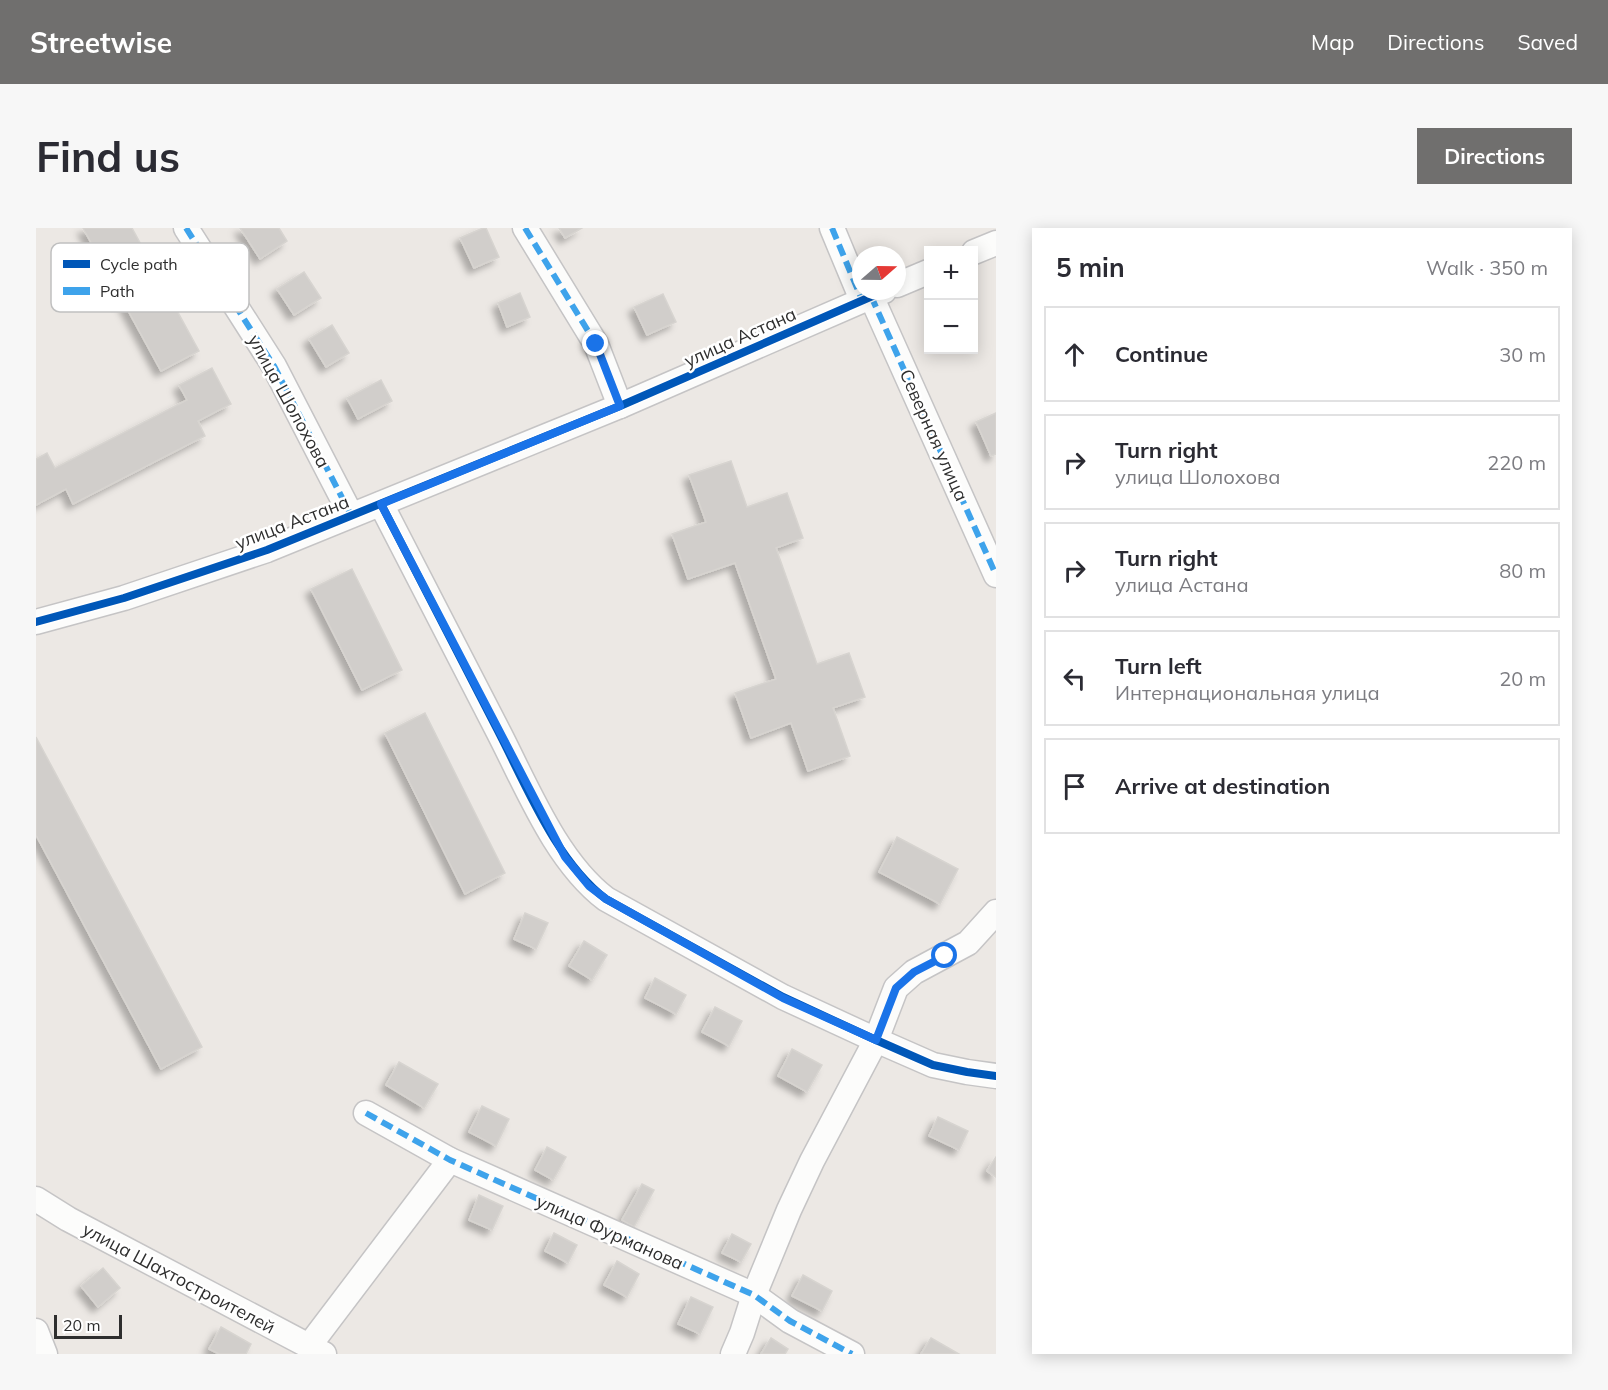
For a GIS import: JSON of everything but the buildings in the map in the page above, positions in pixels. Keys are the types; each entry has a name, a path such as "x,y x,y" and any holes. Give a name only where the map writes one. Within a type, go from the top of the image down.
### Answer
{"street":[{"name":"улица Шолохова","path":"186,228 196,243"},
{"path":"525,228 596,344 620,406"},
{"name":"Северная улица","path":"832,228 852,262"},
{"path":"978,250 996,243"},
{"path":"906,281 924,274"},
{"name":"улица Астана","path":"36,622 124,598 267,550 620,406 863,300"},
{"name":"Северная улица","path":"874,300 996,575"},
{"name":"улица Шолохова","path":"240,312 274,366 351,515"},
{"path":"381,504 536,805 565,857 589,886 606,899 783,998 933,1065 996,1076"},
{"path":"733,1354 753,1295 789,1210 812,1161 876,1040 896,988 914,972 968,943 996,912"},
{"name":"улица Фурманова","path":"366,1113 450,1160 753,1295 790,1321 852,1354"},
{"path":"317,1350 450,1160"},
{"name":"улица Шахтостроителей","path":"36,1199 68,1219 317,1350"},
{"path":"36,1331 45,1354"}],"marked path":[{"path":"186,228 196,243"},
{"path":"525,228 596,344 620,406"},
{"path":"832,228 852,276"},
{"path":"873,300 996,575"},
{"path":"240,312 274,366 351,515"},
{"path":"366,1113 450,1160 754,1295 790,1321 852,1354"}],"cycle path":[{"path":"36,622 124,598 267,550 620,406 863,300"},
{"path":"381,504 544,822 572,865 588,883 606,899 783,997 933,1065 996,1076"}],"route":[{"path":"596,344 620,406 381,504 565,857 589,886 606,899 783,998 876,1040 896,988 914,972 945,956"}]}
